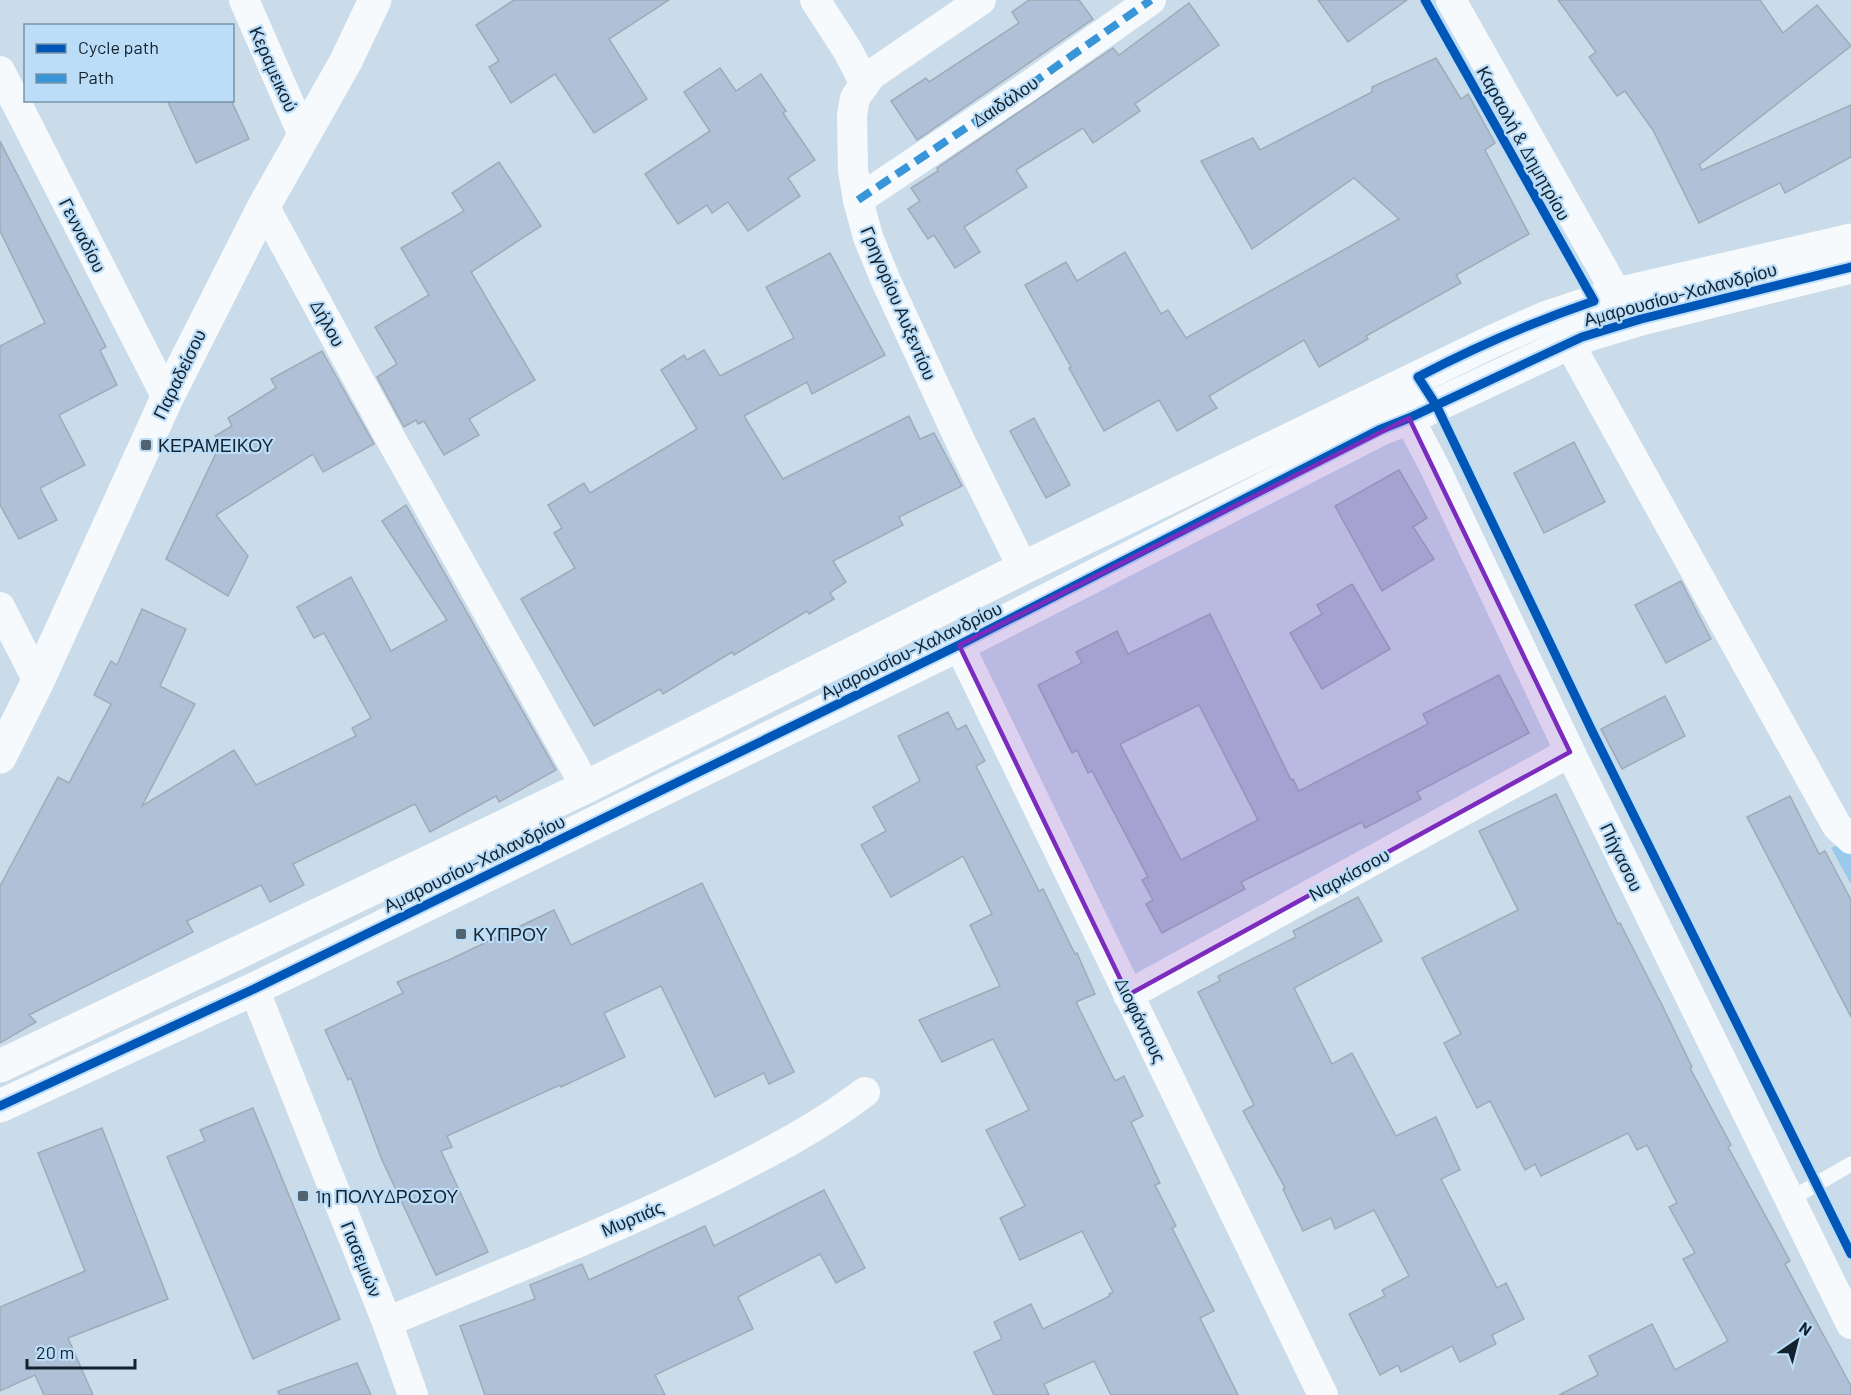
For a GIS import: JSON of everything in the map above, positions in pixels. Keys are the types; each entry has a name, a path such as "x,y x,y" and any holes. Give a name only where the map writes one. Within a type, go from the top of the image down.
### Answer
{"street":[{"name":"Κεραμεικού","path":"244,0 304,137"},
{"name":"Παραδείσου","path":"0,757 38,681 167,398 264,206 346,61 375,0"},
{"path":"815,0 848,51 865,84 871,75 981,0"},
{"name":"Δαιδάλου","path":"858,200 1030,85 1151,0"},
{"name":"Καραολή & Δημητρίου","path":"1451,0 1617,294"},
{"name":"Γενναδίου","path":"0,71 167,398"},
{"name":"Γρηγορίου Αυξεντίου","path":"865,84 855,98 852,115 852,170 868,237 963,447 1023,568"},
{"name":"Δήλου","path":"264,206 392,441 586,787"},
{"name":"Αμαρουσίου-Χαλανδρίου","path":"0,1066 586,787 1023,568 1461,356 1545,318 1617,294 1851,240"},
{"name":"Αμαρουσίου-Χαλανδρίου","path":"0,1106 254,989 959,645 1379,430 1582,337 1641,319 1851,267"},
{"path":"1569,344 1837,826 1851,839"},
{"name":"Πήγασου","path":"1394,389 1851,1324"},
{"path":"0,607 38,681"},
{"name":"Διοφάντους","path":"959,645 1323,1395"},
{"name":"Ναρκίσσου","path":"1128,995 1570,752"},
{"name":"Γιασεμιών","path":"254,989 387,1322 413,1395"},
{"name":"Μυρτιάς","path":"387,1322 664,1205 799,1137 866,1092"}],"lane":[{"path":"1789,1200 1851,1164"}],"highlighted area":[{"path":"1409,418 1570,752 1128,995 959,645"}],"shaded area":[{"path":"1851,837 1851,884 1831,848"}],"building":[{"path":"514,0 669,0 609,39 647,99 594,133 555,74 511,103 489,67 499,61 476,25"},
{"path":"1029,0 1079,0 1093,19 917,140 891,101 926,78 929,82 1019,23 1012,12"},
{"path":"1318,0 1407,0 1348,42"},
{"path":"1558,0 1760,0 1783,33 1817,5 1851,46 1699,165 1702,170 1851,105 1851,157 1785,193 1780,183 1699,223 1653,130 1625,91 1617,96 1589,57 1596,52"},
{"path":"1189,3 1219,45 1135,104 1140,111 1093,143 1083,128 1016,170 1027,187 964,227 980,252 955,268 934,235 928,239 908,209 920,201 911,188 1113,48 1119,55"},
{"path":"1436,58 1461,99 1468,94 1495,143 1485,150 1529,234 1456,275 1461,283 1366,336 1368,339 1319,367 1304,340 1209,396 1217,408 1177,431 1159,400 1104,431 1025,285 1066,262 1077,281 1125,252 1161,314 1168,310 1186,338 1399,219 1354,178 1252,249 1201,161 1253,138 1260,150 1372,92 1372,87"},
{"path":"720,68 736,91 761,74 786,111 783,113 815,160 788,178 800,196 748,231 728,202 712,213 707,205 678,224 645,174 710,131 684,92"},
{"path":"168,102 232,102 249,139 196,163"},
{"path":"0,141 106,347 100,350 117,385 59,415 85,465 40,488 57,520 19,539 0,505 0,346 45,323 0,231"},
{"path":"499,162 541,226 471,272 535,380 469,419 479,435 444,455 424,421 418,424 416,420 404,427 377,377 397,364 375,327 429,295 401,248 464,211 452,193"},
{"path":"830,253 885,355 812,394 807,382 744,416 783,479 909,416 920,439 934,433 962,486 899,517 903,525 833,561 846,582 830,593 834,599 809,614 807,611 734,655 732,652 663,694 660,689 594,726 521,599 575,568 554,533 562,528 548,505 584,483 590,493 697,429 661,370 684,355 687,360 704,350 720,376 794,338 766,287"},
{"path":"322,351 374,444 323,472 313,454 216,515 248,556 228,596 166,559 218,449 222,447 215,436 232,426 228,418 276,388 271,379"},
{"path":"1034,418 1070,485 1046,498 1010,431"},
{"path":"1574,442 1605,502 1544,533 1514,473"},
{"path":"1399,470 1427,518 1413,527 1434,559 1382,591 1335,506"},
{"path":"406,505 556,770 499,802 496,796 430,832 415,804 293,864 304,885 270,902 261,885 187,921 193,932 29,1015 36,1022 0,1043 0,886 58,777 69,783 111,704 94,695 111,661 117,665 142,609 186,629 160,686 195,704 142,806 234,750 256,785 356,736 352,728 371,718 324,633 314,638 297,607 351,577 391,651 447,620 382,521"},
{"path":"1681,581 1711,639 1666,663 1635,605"},
{"path":"1352,584 1390,649 1322,689 1290,633 1322,614 1317,605"},
{"path":"1210,614 1291,780 1293,779 1299,791 1428,724 1423,714 1499,675 1529,733 1417,792 1421,799 1365,828 1362,822 1241,882 1245,889 1162,933 1146,904 1153,900 1142,880 1148,877 1092,771 1088,773 1077,750 1072,753 1038,685 1082,663 1076,652 1117,631 1128,654","holes":["1199,705 1258,820 1181,860 1120,744"]},
{"path":"1665,696 1685,736 1622,769 1601,729"},
{"path":"948,712 957,730 966,725 985,761 976,766 1039,891 1043,889 1075,954 1077,953 1095,994 1076,1002 1115,1081 1124,1076 1143,1116 1131,1122 1160,1183 1155,1185 1176,1226 1172,1228 1214,1311 1200,1318 1238,1395 1111,1395 1094,1361 1044,1384 1049,1395 994,1395 974,1352 1002,1339 994,1322 1031,1304 1043,1329 1110,1296 1109,1294 1113,1292 1082,1231 1020,1260 1000,1218 1025,1206 986,1130 1029,1110 993,1039 942,1062 919,1020 1000,986 970,925 992,914 963,856 891,897 861,845 886,831 873,807 920,781 898,736"},
{"path":"1556,794 1618,924 1620,923 1661,1003 1692,1067 1690,1068 1731,1145 1728,1147 1790,1261 1785,1264 1851,1386 1851,1395 1559,1395 1598,1375 1589,1356 1652,1324 1675,1370 1728,1341 1683,1259 1695,1253 1669,1207 1677,1203 1647,1145 1637,1150 1628,1133 1541,1176 1535,1164 1525,1170 1490,1101 1477,1108 1444,1043 1461,1034 1422,958 1518,910 1479,831"},
{"path":"1790,796 1819,854 1825,851 1851,900 1851,1017 1747,817"},
{"path":"702,883 794,1072 769,1084 764,1073 715,1097 661,986 604,1013 625,1057 447,1136 452,1147 441,1151 488,1252 436,1275 382,1160 351,1078 348,1080 325,1030 403,993 397,982 554,910 571,945"},
{"path":"1358,897 1382,941 1294,988 1332,1064 1352,1053 1396,1136 1436,1117 1460,1170 1441,1179 1497,1288 1506,1283 1524,1319 1492,1335 1496,1344 1460,1362 1452,1346 1401,1372 1398,1365 1380,1375 1349,1314 1385,1296 1382,1290 1409,1276 1374,1210 1335,1229 1331,1218 1303,1231 1283,1189 1285,1188 1243,1111 1254,1105 1198,992 1220,981 1218,976 1296,937 1293,931"},
{"path":"253,1108 340,1319 253,1359 167,1157 205,1141 200,1130"},
{"path":"102,1128 168,1299 68,1338 93,1395 44,1395 35,1375 0,1391 0,1307 85,1271 38,1153"},
{"path":"824,1190 865,1268 836,1283 820,1254 738,1297 753,1329 655,1375 665,1395 485,1395 460,1326 535,1299 530,1285 582,1264 589,1280 705,1226 714,1246"},
{"path":"357,1363 371,1395 279,1395 278,1391"}],"marked path":[{"path":"858,200 1030,85 1151,0"}],"cycle path":[{"path":"1425,0 1594,301 1504,336 1418,377 1436,405 1592,731 1851,1254"},
{"path":"0,1106 254,989 959,645 1379,430 1582,337 1641,319 1851,267"}],"place":[{"name":"ΚΕΡΑΜΕΙΚΟΥ","path":"146,445"},
{"name":"ΚΥΠΡΟΥ","path":"461,934"},
{"name":"1η ΠΟΛΥΔΡΟΣΟΥ","path":"303,1196"}]}
